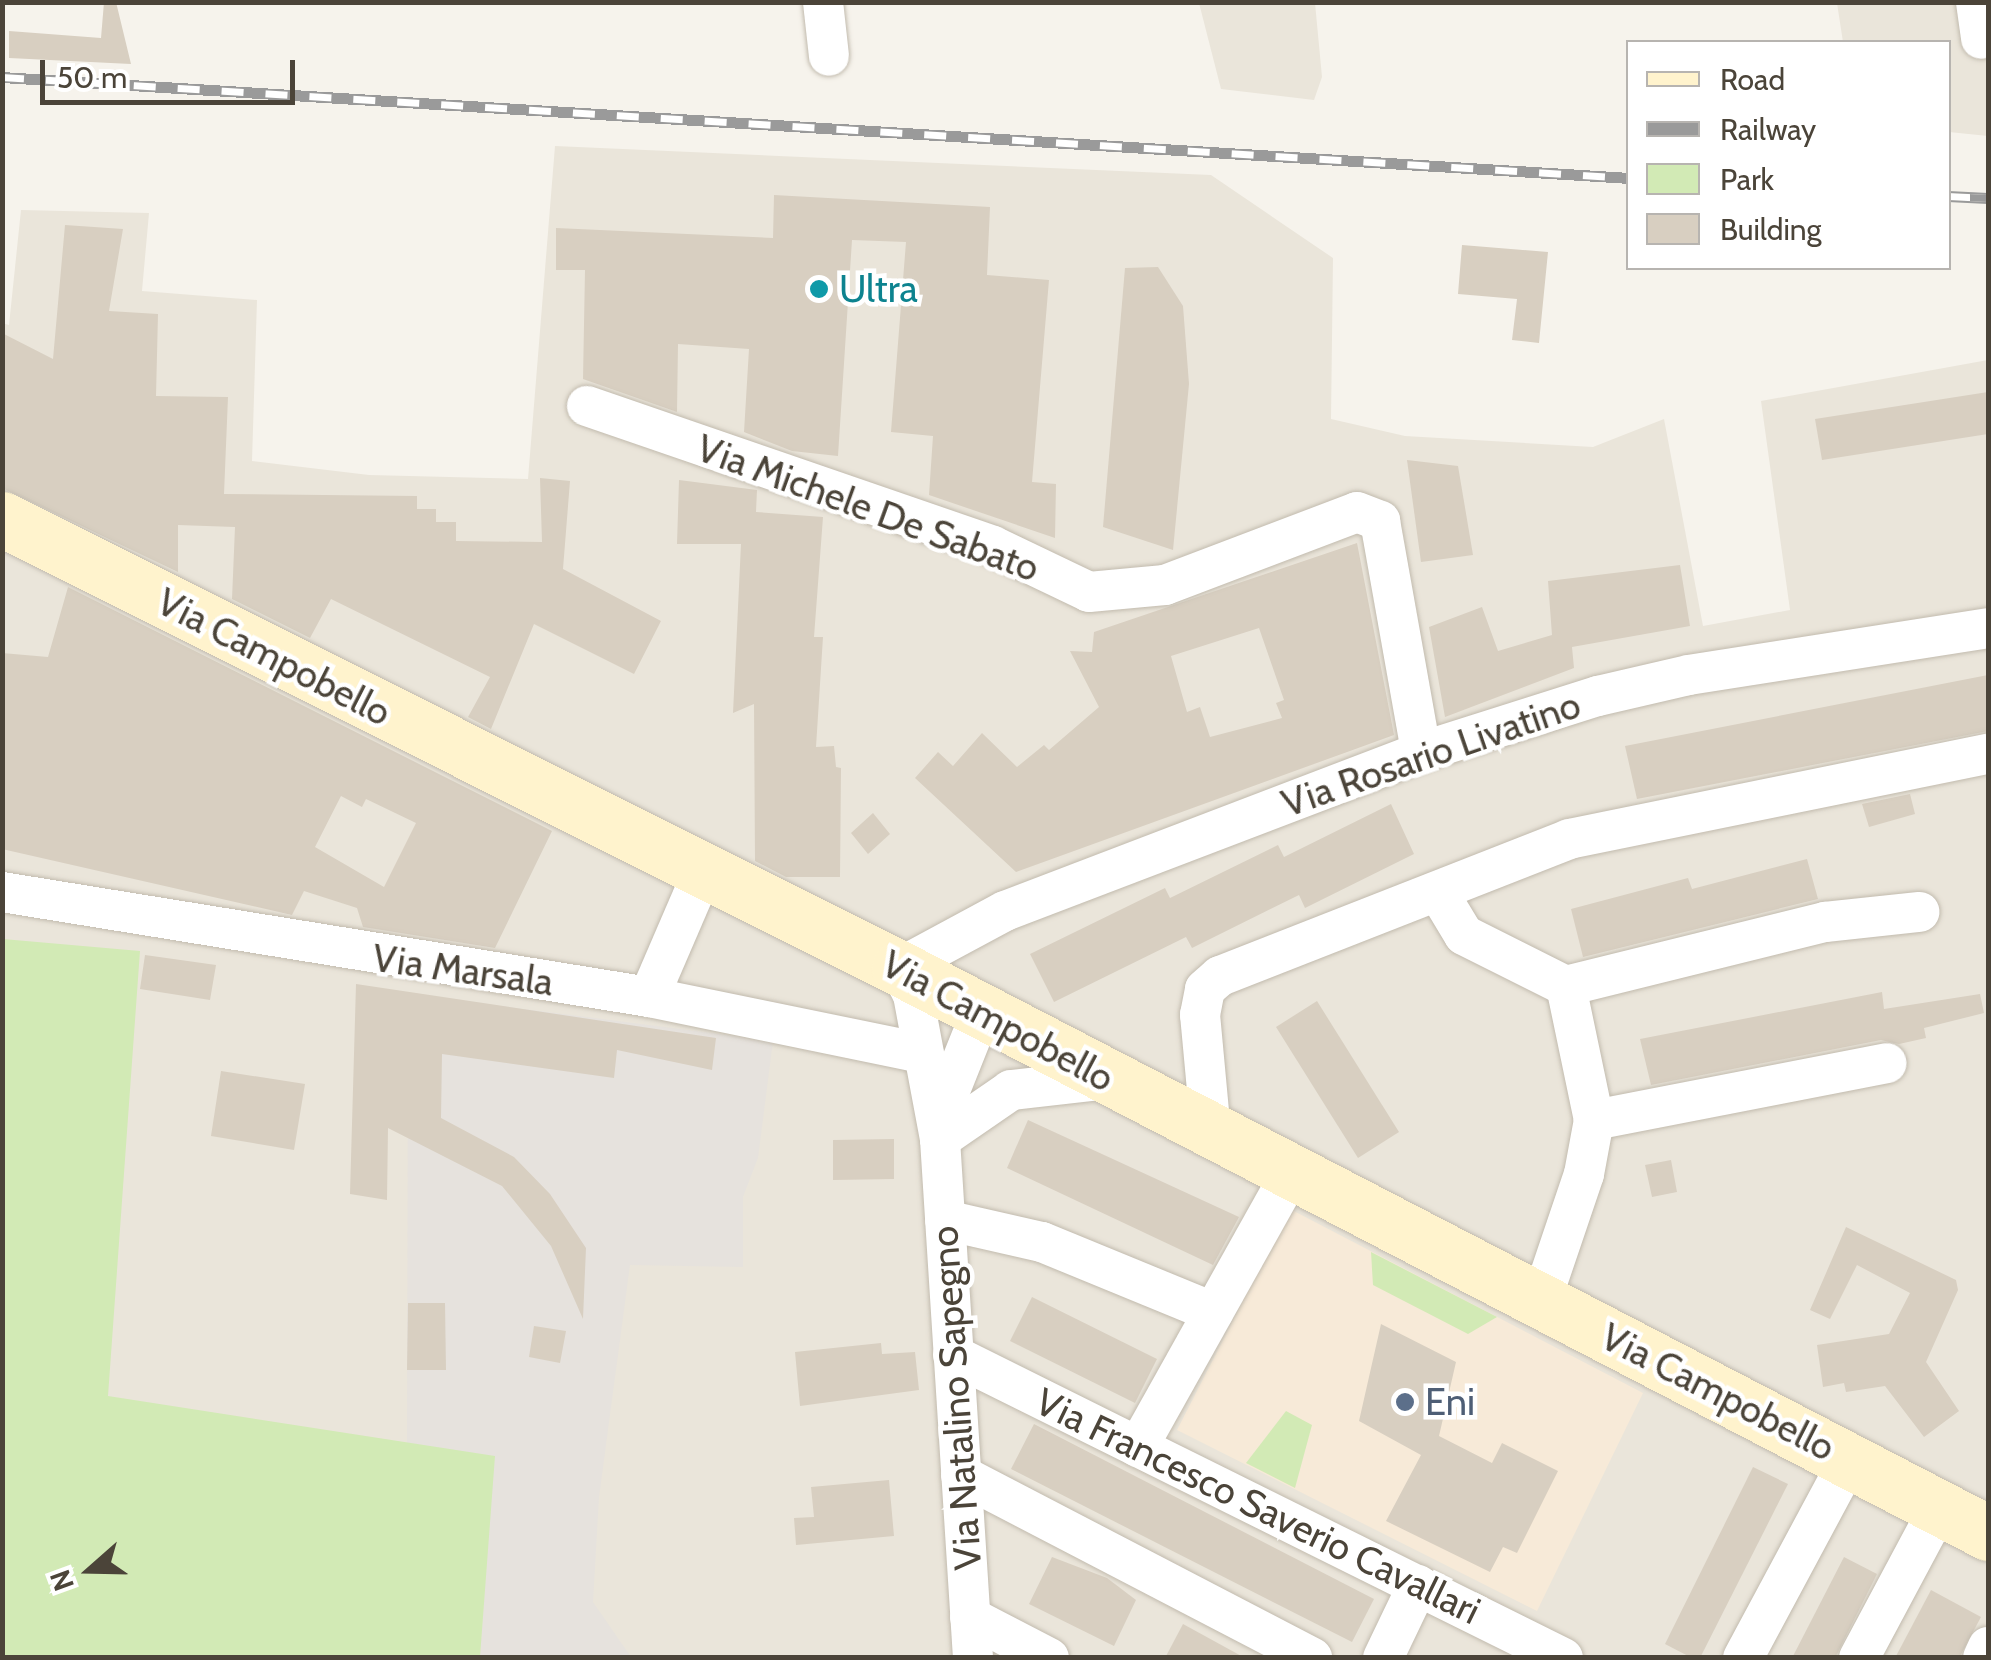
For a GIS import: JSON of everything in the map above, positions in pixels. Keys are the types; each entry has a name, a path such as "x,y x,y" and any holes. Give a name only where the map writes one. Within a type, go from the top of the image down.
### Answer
{"main road":[{"name":"Via Campobello","path":"2,519 702,874 899,968 1211,1133 1988,1532"}],"street":[{"path":"823,2 828,56"},
{"name":"Via Michele De Sabato","path":"587,406 993,546 1088,592 1165,585 1357,512 1380,521 1421,752"},
{"name":"Via Rosario Livatino","path":"899,968 1006,911 1421,752 1690,674 1988,628"},
{"path":"1211,1133 1200,1014 1205,989 1220,976 1569,839 1988,754"},
{"path":"649,998 702,874"},
{"name":"Via Marsala","path":"2,892 649,998 923,1053"},
{"path":"1438,892 1464,935 1566,986 1824,922 1919,912"},
{"name":"Via Natalino Sapegno","path":"899,968 913,995 940,1138 973,1658"},
{"path":"1541,1301 1584,1174 1594,1120 1566,986"},
{"name":"Via Natalino Sapegno","path":"940,1138 945,1103 981,1013"},
{"path":"1594,1120 1886,1063"},
{"path":"940,1138 1011,1090 1107,1079"},
{"path":"1138,1447 1291,1173"},
{"path":"944,1220 1042,1242 1213,1312"},
{"name":"Via Francesco Saverio Cavallari","path":"953,1355 1564,1658"},
{"path":"1743,1658 1849,1460"},
{"path":"961,1475 1312,1658"},
{"path":"1859,1658 1940,1506"},
{"path":"1382,1658 1418,1585"},
{"path":"970,1616 1049,1658"},
{"path":"1983,1658 1988,1647"}],"shaded area":[{"path":"1199,3 1315,3 1322,77 1314,100 1221,89"},
{"path":"1837,3 1988,3 1988,136 1951,132 1951,40 1843,40"},
{"path":"555,146 1211,175 1333,258 1331,419 1405,436 1593,447 1664,419 1703,626 1790,610 1761,401 1988,360 1988,1657 3,1657 2,323 9,325 21,210 149,213 142,291 257,300 252,461 369,475 528,479"},
{"path":"408,994 773,1041 758,1158 743,1197 743,1267 630,1265 599,1497 593,1602 631,1657 480,1657 494,1457 407,1444"},
{"path":"1290,1209 1643,1393 1537,1611 1177,1430"}],"green space":[{"path":"3,939 140,951 108,1396 495,1456 480,1657 3,1657"},
{"path":"1371,1252 1497,1317 1468,1334 1373,1285"},
{"path":"1286,1411 1312,1425 1295,1488 1246,1463"}],"building":[{"path":"104,2 116,2 131,64 9,58 9,31 101,38"},
{"path":"774,195 990,207 987,275 1049,280 1032,482 1056,484 1055,538 929,495 933,436 891,432 906,242 852,240 838,456 792,451 744,432 749,349 678,344 677,412 583,379 585,270 556,270 556,228 773,238"},
{"path":"65,225 123,229 109,311 158,314 156,396 228,397 224,494 417,496 417,509 436,509 436,522 456,522 456,541 542,542 540,478 570,481 563,569 661,621 634,674 534,624 491,729 468,717 490,677 331,599 310,638 232,599 235,527 178,525 178,572 2,488 2,333 53,359"},
{"path":"1462,245 1548,252 1539,343 1512,340 1517,299 1458,294"},
{"path":"1158,267 1183,306 1189,384 1173,550 1103,527 1125,268"},
{"path":"1988,392 1988,434 1822,460 1815,419"},
{"path":"1407,460 1458,466 1473,555 1421,562"},
{"path":"679,480 757,490 756,512 823,517 814,637 823,637 816,747 834,746 836,767 841,768 840,877 786,877 755,861 754,704 733,713 741,544 677,544"},
{"path":"1357,543 1394,735 1016,872 915,778 938,752 953,766 982,733 1017,767 1044,745 1049,750 1099,707 1070,651 1092,652 1094,632","holes":["1259,628 1284,700 1276,703 1282,718 1210,737 1200,707 1187,712 1171,656"]},
{"path":"1680,565 1690,626 1572,647 1574,668 1445,717 1429,627 1482,607 1498,651 1552,635 1548,581"},
{"path":"68,587 552,831 495,948 363,927 357,908 304,891 292,915 2,849 2,653 48,657","holes":["341,796 362,807 366,799 416,823 384,887 315,847"]},
{"path":"1988,675 1988,731 1637,799 1625,746"},
{"path":"1910,794 1915,814 1869,827 1862,804"},
{"path":"1391,804 1414,854 1305,908 1299,895 1192,948 1186,937 1054,1002 1030,954 1165,888 1170,898 1278,845 1284,857"},
{"path":"873,813 890,834 868,854 851,833"},
{"path":"1807,859 1818,899 1583,957 1571,909 1688,878 1692,889"},
{"path":"145,955 216,965 210,1000 140,989"},
{"path":"356,984 716,1038 712,1070 617,1050 614,1078 442,1054 441,1118 514,1157 550,1194 586,1248 583,1319 551,1246 502,1186 388,1128 387,1200 350,1194"},
{"path":"1882,992 1884,1009 1980,994 1984,1013 1924,1028 1926,1038 1899,1044 1881,1040 1651,1085 1640,1039"},
{"path":"1317,1001 1399,1132 1358,1158 1276,1027"},
{"path":"221,1071 305,1084 294,1150 211,1136"},
{"path":"1028,1120 1239,1217 1213,1265 1007,1168"},
{"path":"894,1139 894,1179 833,1180 833,1140"},
{"path":"1671,1160 1677,1192 1652,1197 1645,1165"},
{"path":"1846,1227 1956,1280 1958,1290 1926,1362 1959,1411 1924,1437 1885,1386 1846,1392 1844,1383 1823,1387 1817,1345 1889,1334 1910,1293 1857,1265 1830,1319 1810,1310"},
{"path":"1032,1297 1157,1359 1135,1403 1010,1341"},
{"path":"408,1303 445,1303 446,1370 407,1370"},
{"path":"1381,1324 1456,1362 1439,1436 1492,1463 1502,1443 1558,1471 1517,1553 1503,1547 1490,1572 1386,1521 1421,1455 1359,1421"},
{"path":"534,1326 566,1331 560,1363 529,1357"},
{"path":"881,1343 882,1354 915,1352 919,1390 800,1406 795,1352"},
{"path":"1034,1424 1374,1599 1352,1642 1011,1469"},
{"path":"1753,1467 1788,1484 1700,1658 1692,1658 1665,1644"},
{"path":"889,1480 894,1536 796,1545 794,1518 814,1517 811,1487"},
{"path":"1052,1557 1107,1578 1136,1600 1114,1646 1029,1604"},
{"path":"1844,1557 1877,1574 1835,1658 1792,1658"},
{"path":"1931,1590 1981,1617 1959,1658 1895,1658"},
{"path":"1183,1624 1245,1658 1165,1658"}],"railway":[{"path":"2,77 1626,178"},
{"path":"1951,196 1988,198"}],"place":[{"name":"Ultra","path":"819,289"},
{"name":"Eni","path":"1405,1402"}]}
